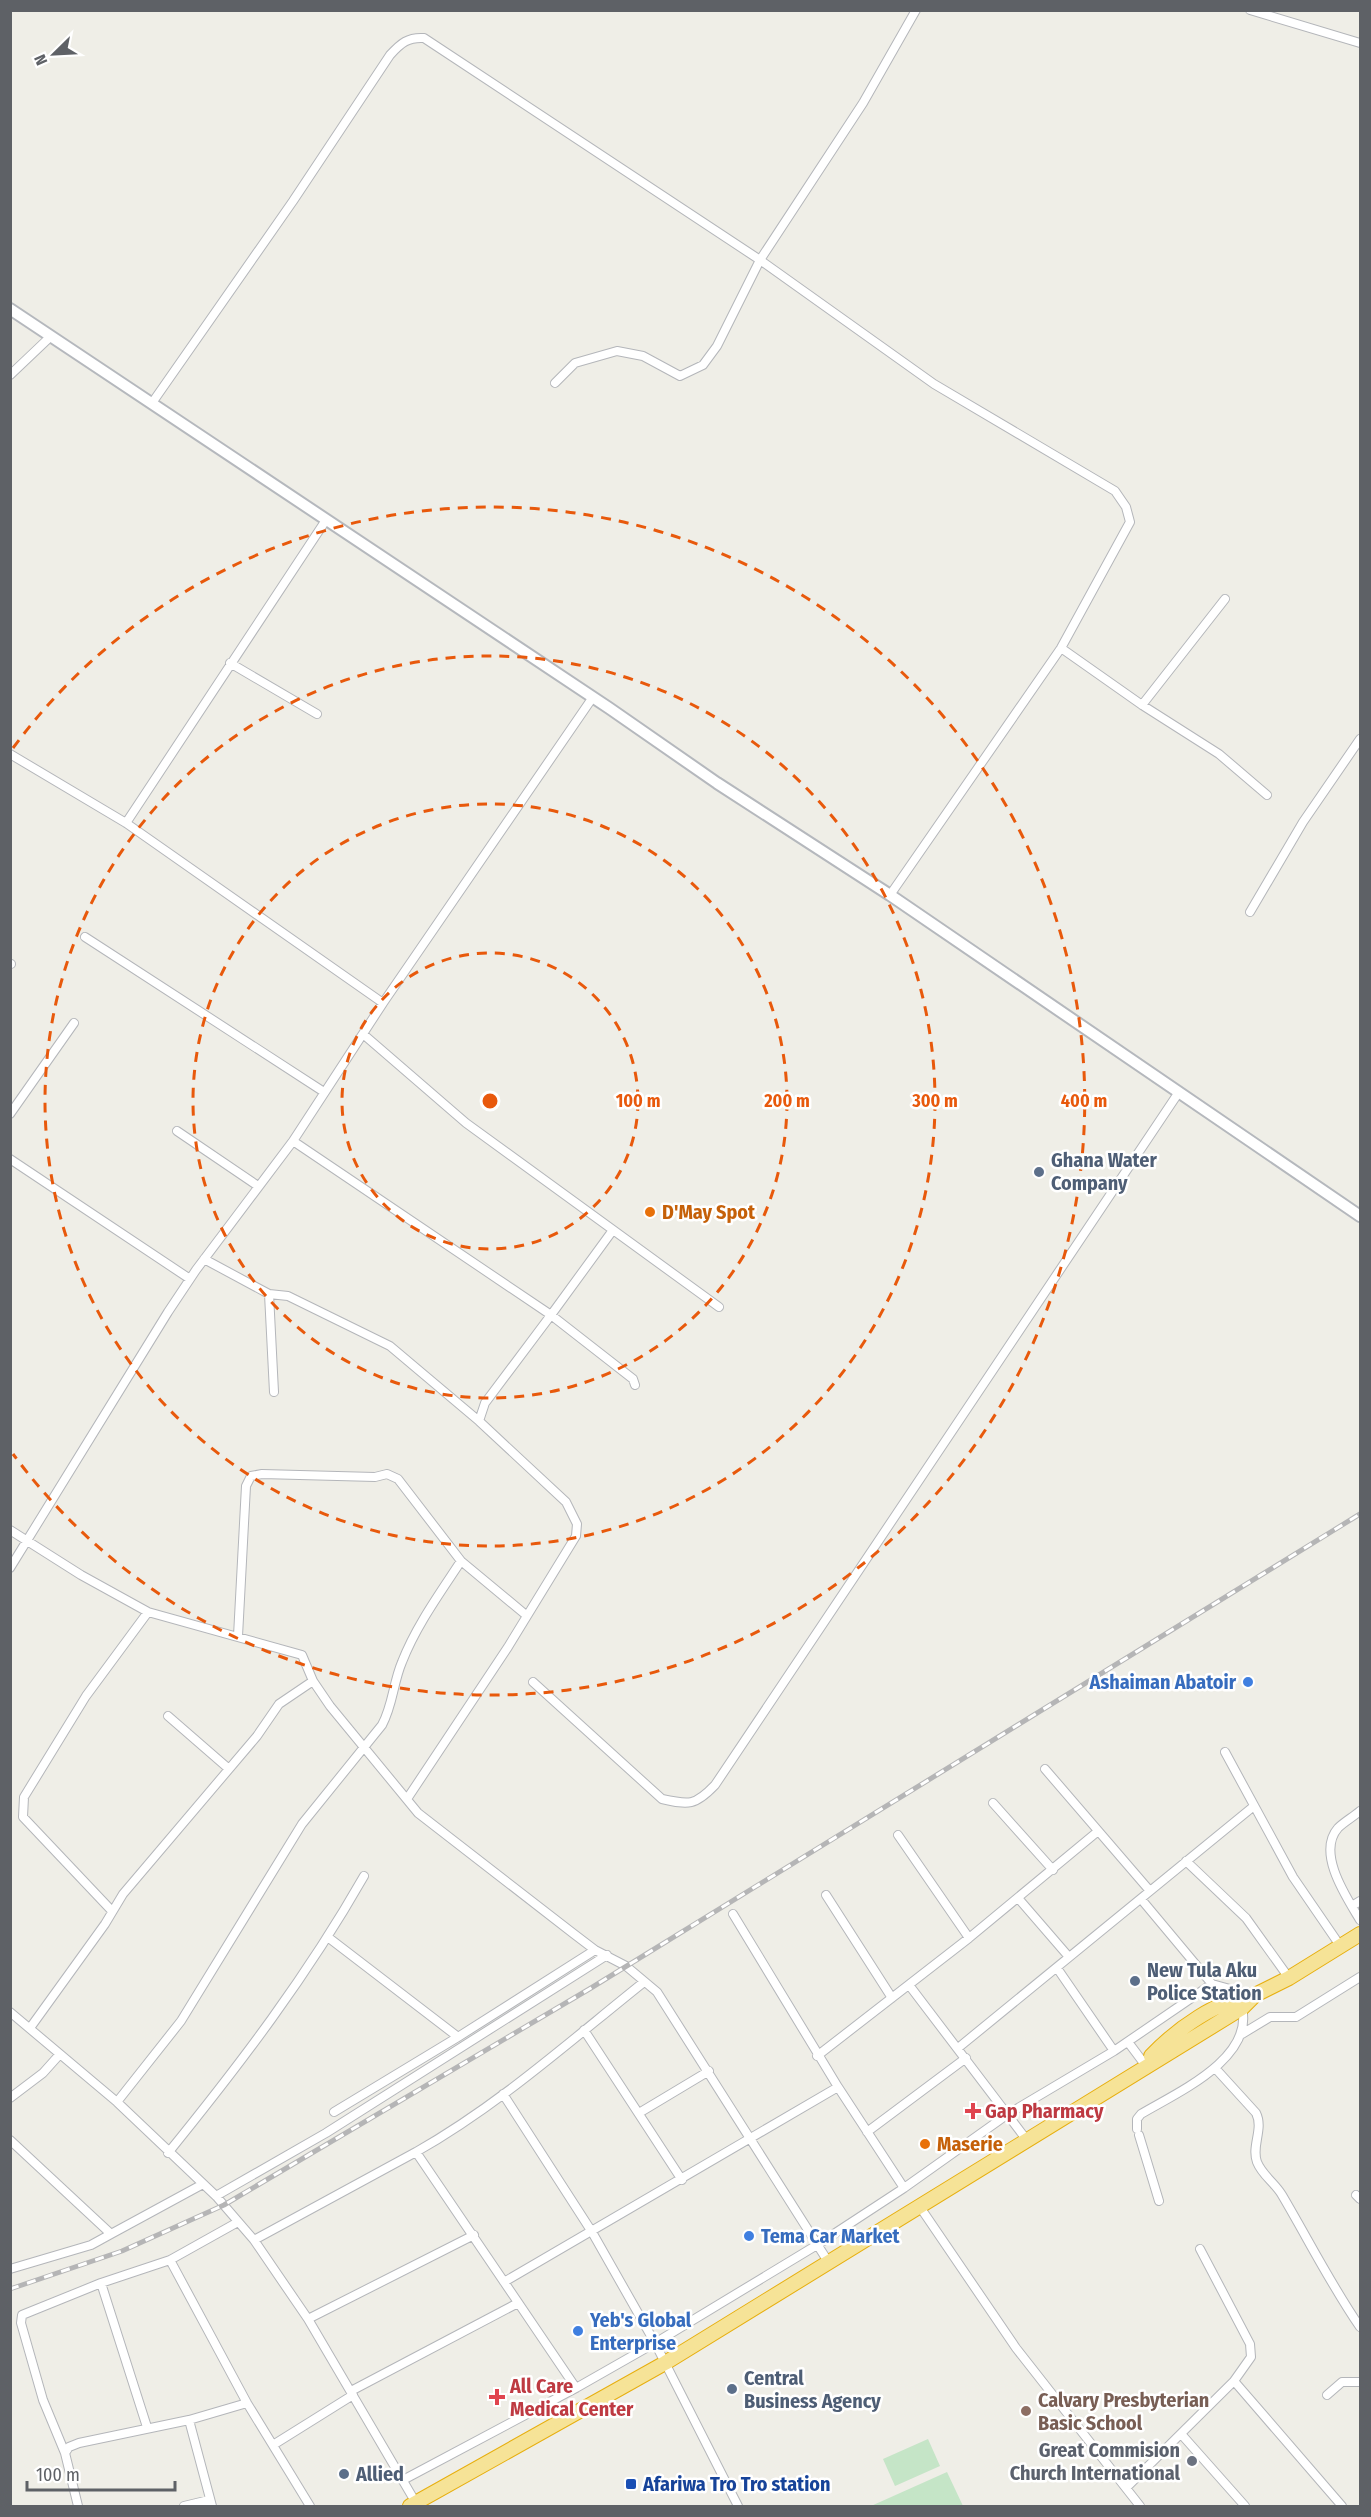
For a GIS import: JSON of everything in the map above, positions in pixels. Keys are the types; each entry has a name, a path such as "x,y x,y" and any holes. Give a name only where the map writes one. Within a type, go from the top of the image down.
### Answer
{"highway":[{"path":"1146,2066 1157,2050 1211,2011 1233,1999 1255,1995 1289,1978 1360,1934"},
{"path":"413,2505 665,2363 1242,2008 1255,1995"}],"street":[{"path":"555,383 575,363 617,351 644,356 680,376 703,364 717,346 750,286 760,260 863,103 916,10"},
{"path":"1250,10 1360,43"},
{"path":"152,403 390,55 400,43 412,37 424,38 760,260 934,384 1115,491 1126,507 1130,522 1061,648 890,895"},
{"path":"10,309 593,697 717,783 890,895 1360,1216"},
{"path":"10,375 50,337"},
{"path":"126,823 326,520"},
{"path":"1142,705 1225,599"},
{"path":"1061,648 1142,705 1219,754 1267,795"},
{"path":"230,663 317,714"},
{"path":"10,1568 133,1365 190,1279 293,1141 383,1003 593,697"},
{"path":"1250,912 1303,822 1360,740"},
{"path":"10,754 126,823 383,1003"},
{"path":"85,937 324,1092"},
{"path":"10,1114 74,1023"},
{"path":"363,1034 466,1123 719,1307"},
{"path":"533,1682 662,1799 687,1805 702,1798 722,1775 1179,1092"},
{"path":"177,1131 258,1186"},
{"path":"293,1141 551,1315 633,1379 635,1385"},
{"path":"10,1159 190,1279"},
{"path":"479,1420 485,1403 614,1230"},
{"path":"204,1259 269,1294 288,1296 390,1346 479,1420 572,1510 577,1524 576,1536 406,1799"},
{"path":"269,1294 274,1392"},
{"path":"238,1636 246,1486 251,1476 262,1474 375,1477 387,1474 398,1479 461,1561 526,1615"},
{"path":"10,1530 81,1575 148,1612 302,1655 313,1681 363,1748 430,1824 595,1950 627,1966 663,2000 829,2263"},
{"path":"117,2102 181,2021 302,1824 387,1715 402,1660 427,1613 461,1561"},
{"path":"112,1911 23,1817 21,1806 24,1797 86,1696 148,1612"},
{"path":"30,2028 112,1911 257,1736 279,1704 313,1681"},
{"path":"168,1716 229,1769"},
{"path":"1225,1752 1297,1884 1341,1947"},
{"path":"1045,1769 1150,1891"},
{"path":"993,1803 1053,1870"},
{"path":"958,2048 1254,1806"},
{"path":"1360,1811 1339,1827 1333,1836 1331,1849 1337,1879 1360,1920"},
{"path":"817,2056 969,1938 1097,1832"},
{"path":"898,1835 969,1938"},
{"path":"1186,1862 1246,1918 1289,1978"},
{"path":"168,2152 251,2051 329,1938 364,1876"},
{"path":"826,1895 892,1998"},
{"path":"1018,1898 1069,1957"},
{"path":"1141,1899 1212,1984 1255,1995"},
{"path":"1352,1906 1360,1901"},
{"path":"733,1914 817,2056 904,2188"},
{"path":"329,1938 458,2037"},
{"path":"334,2112 595,1950"},
{"path":"216,2196 326,2133 608,1955"},
{"path":"1057,1968 1114,2051"},
{"path":"1242,2034 1270,2017 1296,2017 1360,1977"},
{"path":"254,2240 461,2126 644,1982"},
{"path":"403,2480 576,2388 818,2245 904,2188 1008,2114 1114,2051 1212,1984"},
{"path":"909,1985 1026,2139"},
{"path":"1159,2201 1138,2132 1137,2119 1141,2114 1215,2068 1232,2050 1242,2034 1244,2017 1242,2008"},
{"path":"10,2012 117,2102 216,2196 254,2240 308,2319 403,2480 413,2505"},
{"path":"584,2030 682,2180"},
{"path":"1128,2042 1146,2066"},
{"path":"10,2098 43,2073 60,2054"},
{"path":"867,2132 966,2058"},
{"path":"1215,2068 1256,2113 1259,2120 1255,2148 1257,2164 1281,2192 1330,2280 1360,2327"},
{"path":"639,2113 709,2071"},
{"path":"504,2282 838,2087"},
{"path":"503,2094 592,2232 655,2343 738,2506"},
{"path":"10,2140 111,2234"},
{"path":"416,2152 576,2388"},
{"path":"11,2269 91,2245 203,2184"},
{"path":"920,2206 1016,2348 1140,2506"},
{"path":"78,2506 65,2453 43,2400 21,2323 22,2315 101,2283 170,2260 238,2222"},
{"path":"308,2319 474,2235"},
{"path":"1126,2488 1234,2381 1251,2357 1250,2344 1200,2249"},
{"path":"170,2260 247,2403 310,2506"},
{"path":"101,2283 147,2427"},
{"path":"273,2445 352,2393 518,2303"},
{"path":"1234,2381 1342,2506"},
{"path":"1327,2395 1342,2382 1360,2382"},
{"path":"65,2453 69,2447 79,2443 189,2420 247,2403"},
{"path":"184,2506 210,2503 189,2420"},
{"path":"1182,2435 1245,2506"}],"green space":[{"path":"928,2439 940,2466 895,2486 883,2459"},
{"path":"947,2472 963,2506 871,2506"}],"railway":[{"path":"10,2289 122,2251 224,2205 591,1988 1360,1514"}],"place":[{"name":"Ghana Water Company","path":"1039,1172"},
{"name":"D'May Spot","path":"650,1212"},
{"name":"Ashaiman Abatoir","path":"1248,1682"},
{"name":"New Tula Aku Police Station","path":"1135,1981"},
{"name":"Gap Pharmacy","path":"973,2111"},
{"name":"Maserie","path":"925,2144"},
{"name":"Tema Car Market","path":"749,2236"},
{"name":"Yeb's Global Enterprise","path":"578,2331"},
{"name":"Central Business Agency","path":"732,2389"},
{"name":"All Care Medical Center","path":"497,2397"},
{"name":"Calvary Presbyterian Basic School","path":"1026,2411"},
{"name":"Great Commision Church International","path":"1192,2461"},
{"name":"Allied","path":"344,2474"},
{"name":"Afariwa Tro Tro station","path":"631,2484"}]}
